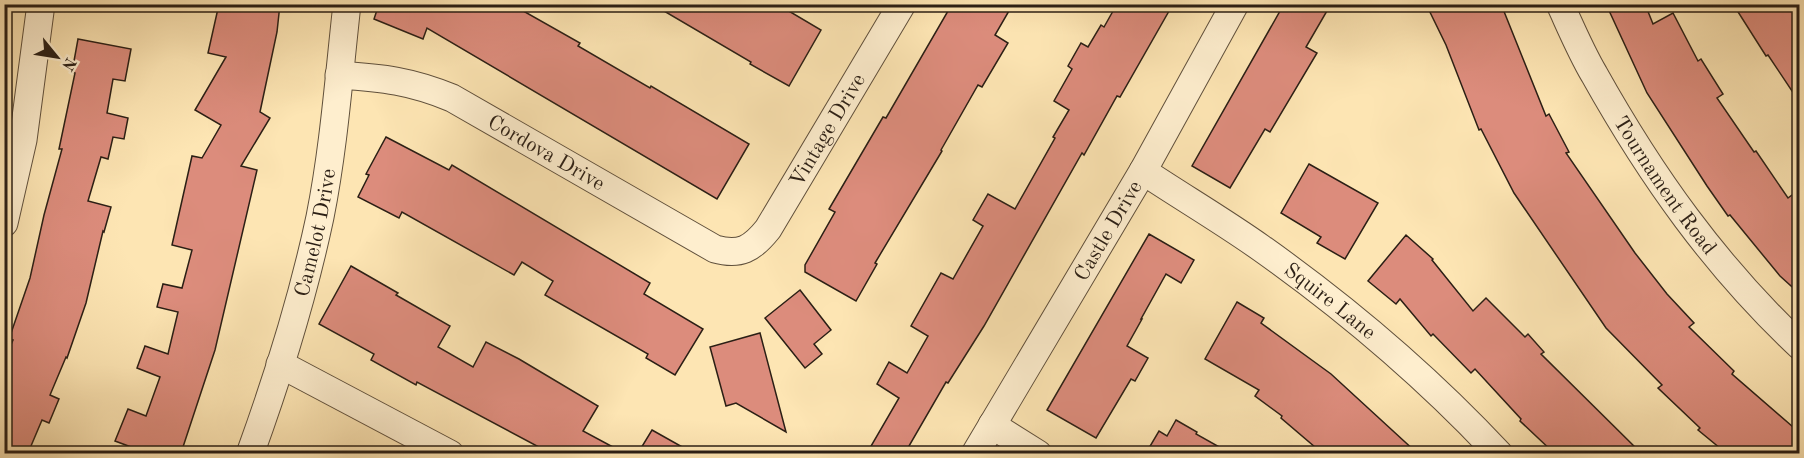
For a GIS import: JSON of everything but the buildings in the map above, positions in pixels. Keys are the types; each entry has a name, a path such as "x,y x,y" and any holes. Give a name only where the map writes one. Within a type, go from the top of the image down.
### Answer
{"street":[{"path":"4,223 22,140 41,4"},
{"name":"Camelot Drive","path":"250,453 290,333 320,217 334,127 347,4"},
{"name":"Castle Drive","path":"975,453 1143,171 1235,4"},
{"name":"Tournament Road","path":"1560,4 1593,73 1672,200 1719,262 1773,321 1800,346"},
{"name":"Vintage Drive","path":"745,249 754,245 768,229 900,5"},
{"name":"Cordova Drive","path":"339,75 395,79 428,88 452,98 715,249 728,253 745,249"},
{"name":"Squire Lane","path":"1143,171 1260,247 1352,316 1407,364 1499,453"},
{"path":"280,364 450,453"},
{"path":"992,425 1038,453"}]}
